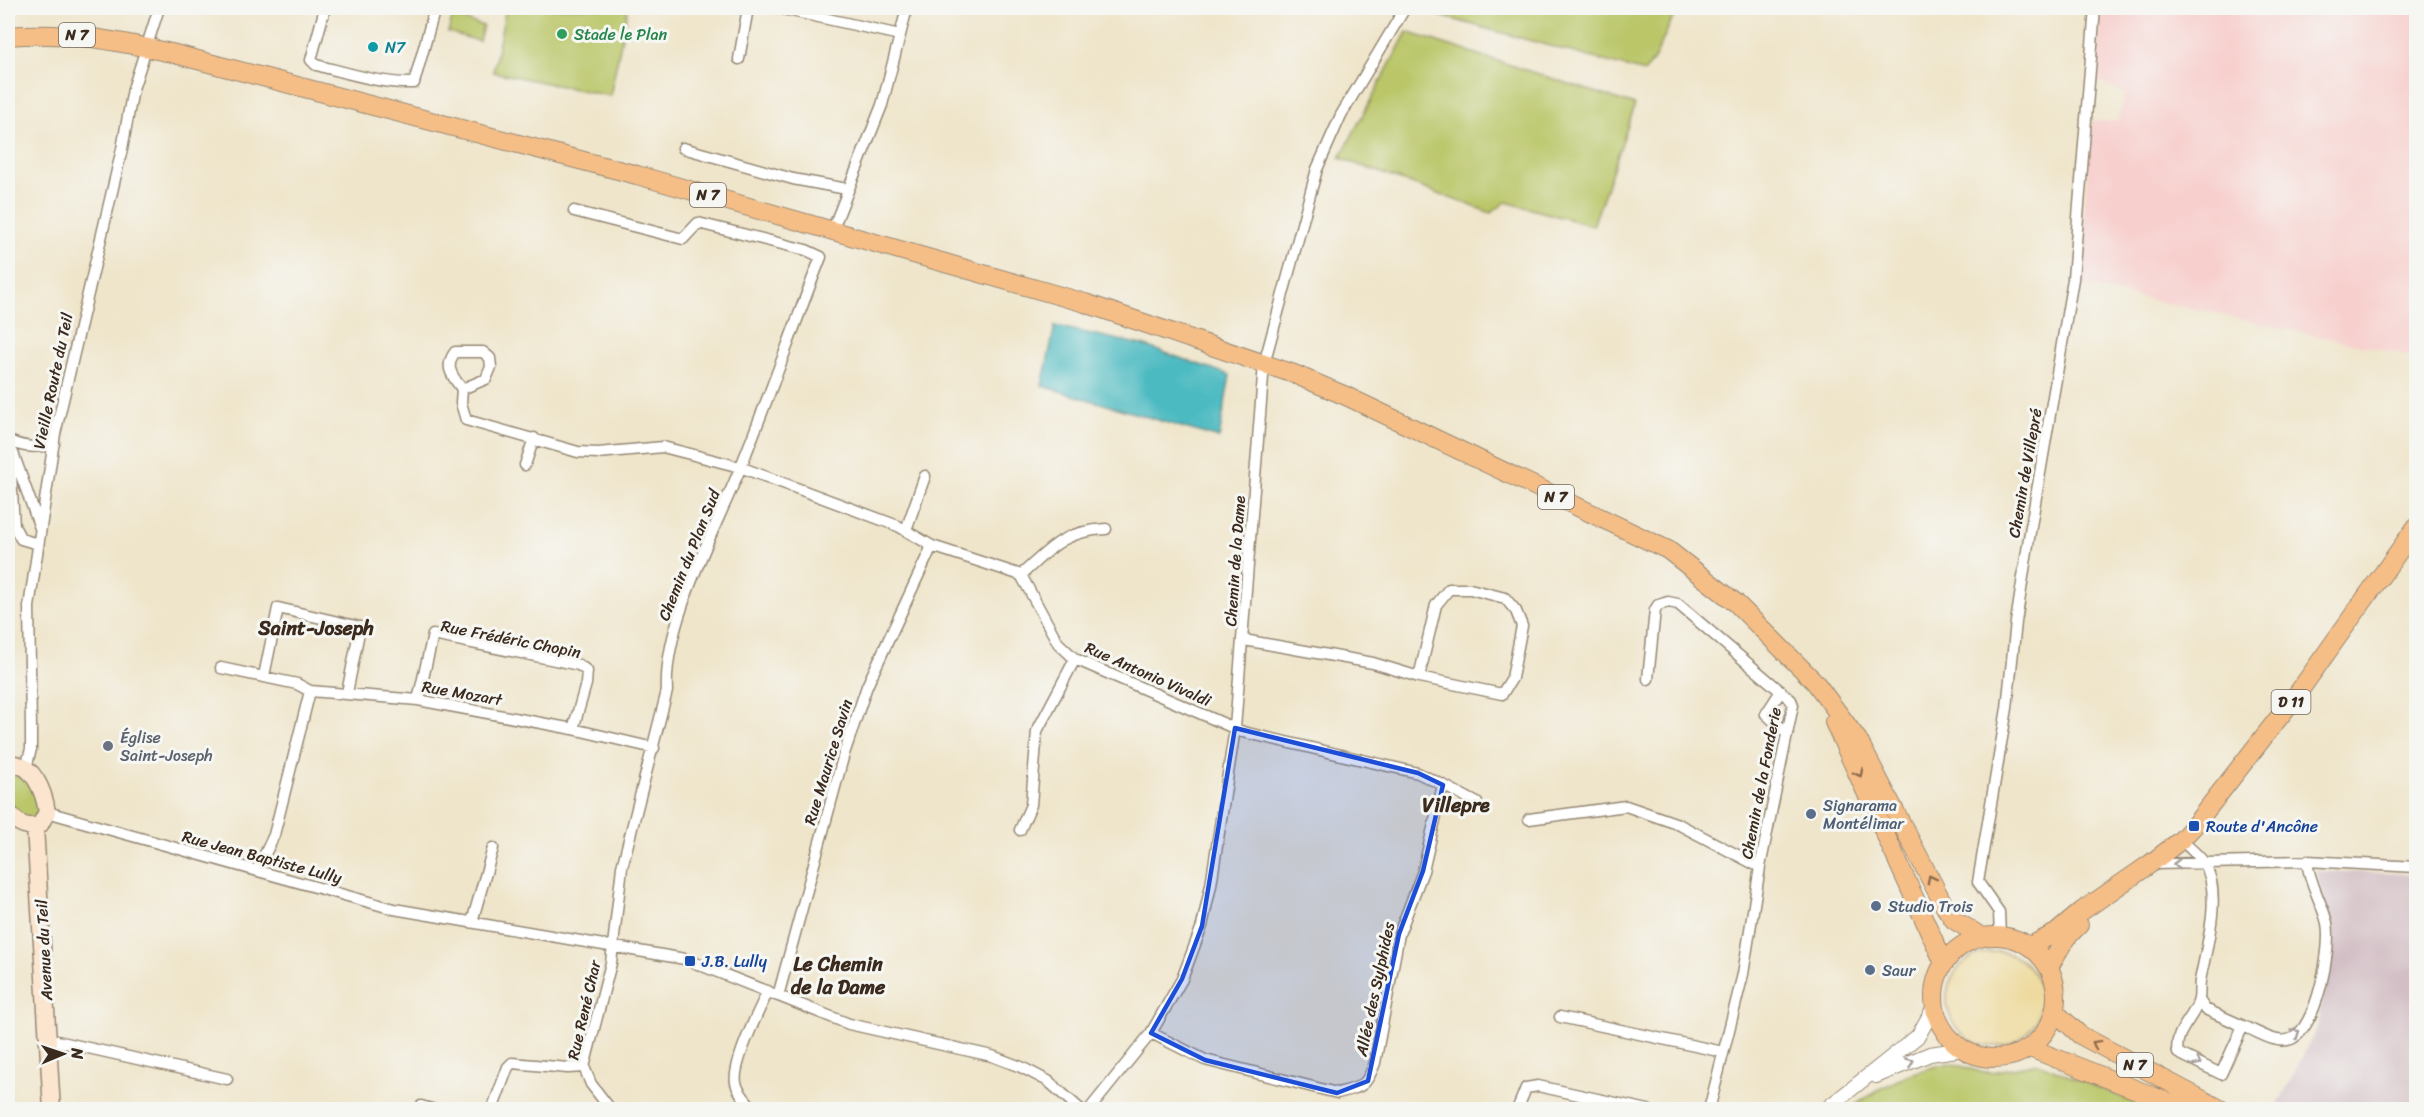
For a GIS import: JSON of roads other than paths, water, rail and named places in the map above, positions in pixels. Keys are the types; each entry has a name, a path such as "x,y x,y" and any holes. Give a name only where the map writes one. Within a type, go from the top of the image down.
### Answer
{"main road":[{"name":"N 7","path":"8,36 34,34 86,36 145,47 637,175 1085,303 1264,363 1346,396 1668,550 1736,603 1815,682 1858,740 1945,907 1954,920 1991,937"},
{"name":"D 11","path":"2030,946 2056,933 2082,911 2181,840 2208,810 2263,740 2416,527"},
{"name":"N 7","path":"1815,682 1862,780 1944,963"},
{"path":"8,764 15,763 26,768 40,786 47,812 40,825 26,827 17,822 8,811"},
{"name":"Avenue du Teil","path":"35,827 52,1110"},
{"name":"D 11","path":"2049,967 2066,938 2087,916 2117,896 2150,864"},
{"path":"1991,937 2016,939 2030,946 2049,967 2055,989 2055,1012 2049,1026 2030,1048 2014,1055 1996,1058 1979,1056 1963,1049 1950,1038 1940,1023 1935,1006 1938,977 1944,963 1954,951 1967,943 1991,937"},
{"name":"N 7","path":"2055,1012 2080,1035 2222,1110"},
{"name":"N 7","path":"2030,1048 2188,1110"}],"street":[{"name":"Vieille Route du Teil","path":"26,768 31,749 32,727 29,607 54,444 123,145 133,89 159,8"},
{"path":"325,8 311,60 316,65 369,78 407,83 414,83 432,8"},
{"path":"738,60 748,8"},
{"path":"778,8 900,35"},
{"path":"832,231 882,105 907,8"},
{"name":"Chemin de la Dame","path":"1089,1110 1151,1033 1182,979 1202,926 1211,885 1235,728 1244,640 1264,363 1317,169 1341,115 1405,8"},
{"name":"Chemin de Villepré","path":"1991,937 1999,912 1978,882 2007,708 2016,622 2029,538 2073,279 2095,8"},
{"path":"683,148 793,179 847,189"},
{"name":"Chemin du Plan Sud","path":"574,211 683,239 698,223 806,250 821,257 740,467 679,615 666,674 667,691 622,867 612,945"},
{"path":"462,389 461,404 466,420 578,452 598,453 663,447 740,467 906,530 932,546 1021,575 1062,539 1076,532 1106,529"},
{"path":"8,438 25,448 54,444"},
{"path":"8,438 40,528"},
{"path":"8,438 14,526 21,539 38,544"},
{"path":"525,465 534,438"},
{"path":"906,530 925,476"},
{"name":"Rue Maurice Savin","path":"778,996 844,754 867,686 932,546"},
{"name":"Rue Antonio Vivaldi","path":"1021,575 1058,643 1075,659 1235,728"},
{"path":"1244,640 1373,663 1419,677 1502,694 1512,678 1522,626 1516,611 1505,598 1470,589 1449,589 1436,605 1419,677"},
{"name":"Chemin de la Fonderie","path":"1648,679 1655,610 1658,605 1668,602 1678,604 1781,691 1793,705 1760,867 1743,974 1709,1110"},
{"path":"264,676 278,608 360,627 347,693"},
{"name":"Rue Frédéric Chopin","path":"418,700 433,635 579,665 586,671 586,684 573,729"},
{"path":"1020,830 1030,805 1037,731 1075,659"},
{"name":"Rue Mozart","path":"221,668 297,684 310,691 418,700 573,729 654,748"},
{"path":"257,871 274,835 310,691"},
{"path":"1781,691 1766,714 1788,734"},
{"path":"1235,728 1418,772 1476,803"},
{"name":"Allée des Sylphides","path":"1151,1033 1205,1060 1337,1092 1357,1088 1368,1081 1375,1063 1399,934 1423,871 1443,785"},
{"path":"1529,819 1626,806 1678,824 1760,867"},
{"name":"Rue Jean Baptiste Lully","path":"47,812 394,909 685,959 849,1024 981,1054 1021,1067 1048,1081 1082,1110"},
{"path":"2181,840 2204,864 2211,884 2212,911 2199,985 2199,1000 2187,1019 2176,1045 2178,1053 2221,1074 2243,1026"},
{"path":"472,922 493,848"},
{"path":"2199,1000 2205,1009 2276,1040 2291,1039 2306,1027 2317,1004 2328,939 2327,924 2307,861"},
{"path":"2150,864 2307,861 2416,867"},
{"name":"Rue René Char","path":"611,1110 591,1084 584,1067 611,963 612,945"},
{"path":"754,1110 736,1083 736,1073 742,1050 768,991"},
{"path":"1825,1110 1918,1036 1935,1006"},
{"path":"1560,1017 1724,1052"},
{"path":"48,1039 227,1079"},
{"path":"1860,1083 1930,1054 1963,1049"},
{"path":"492,1110 508,1067 512,1063 568,1068 584,1067"},
{"path":"1516,1110 1526,1088 1538,1086 1648,1110"},
{"path":"421,1106 435,1110"}],"water":[{"path":"1055,326 1142,345 1230,375 1219,438 1042,386"}],"place":[{"name":"Stade le Plan","path":"562,34"},
{"name":"N7","path":"373,47"},
{"name":"Église Saint-Joseph","path":"108,746"},
{"name":"Signarama Montélimar","path":"1811,814"},
{"name":"Route d'Ancône","path":"2194,826"},
{"name":"Studio Trois","path":"1876,906"},
{"name":"J.B. Lully","path":"690,961"},
{"name":"Saur","path":"1870,970"}],"district":[{"name":"Saint-Joseph","path":"316,628"},
{"name":"Villepre","path":"1456,805"},
{"name":"Le Chemin de la Dame","path":"838,976"}]}
